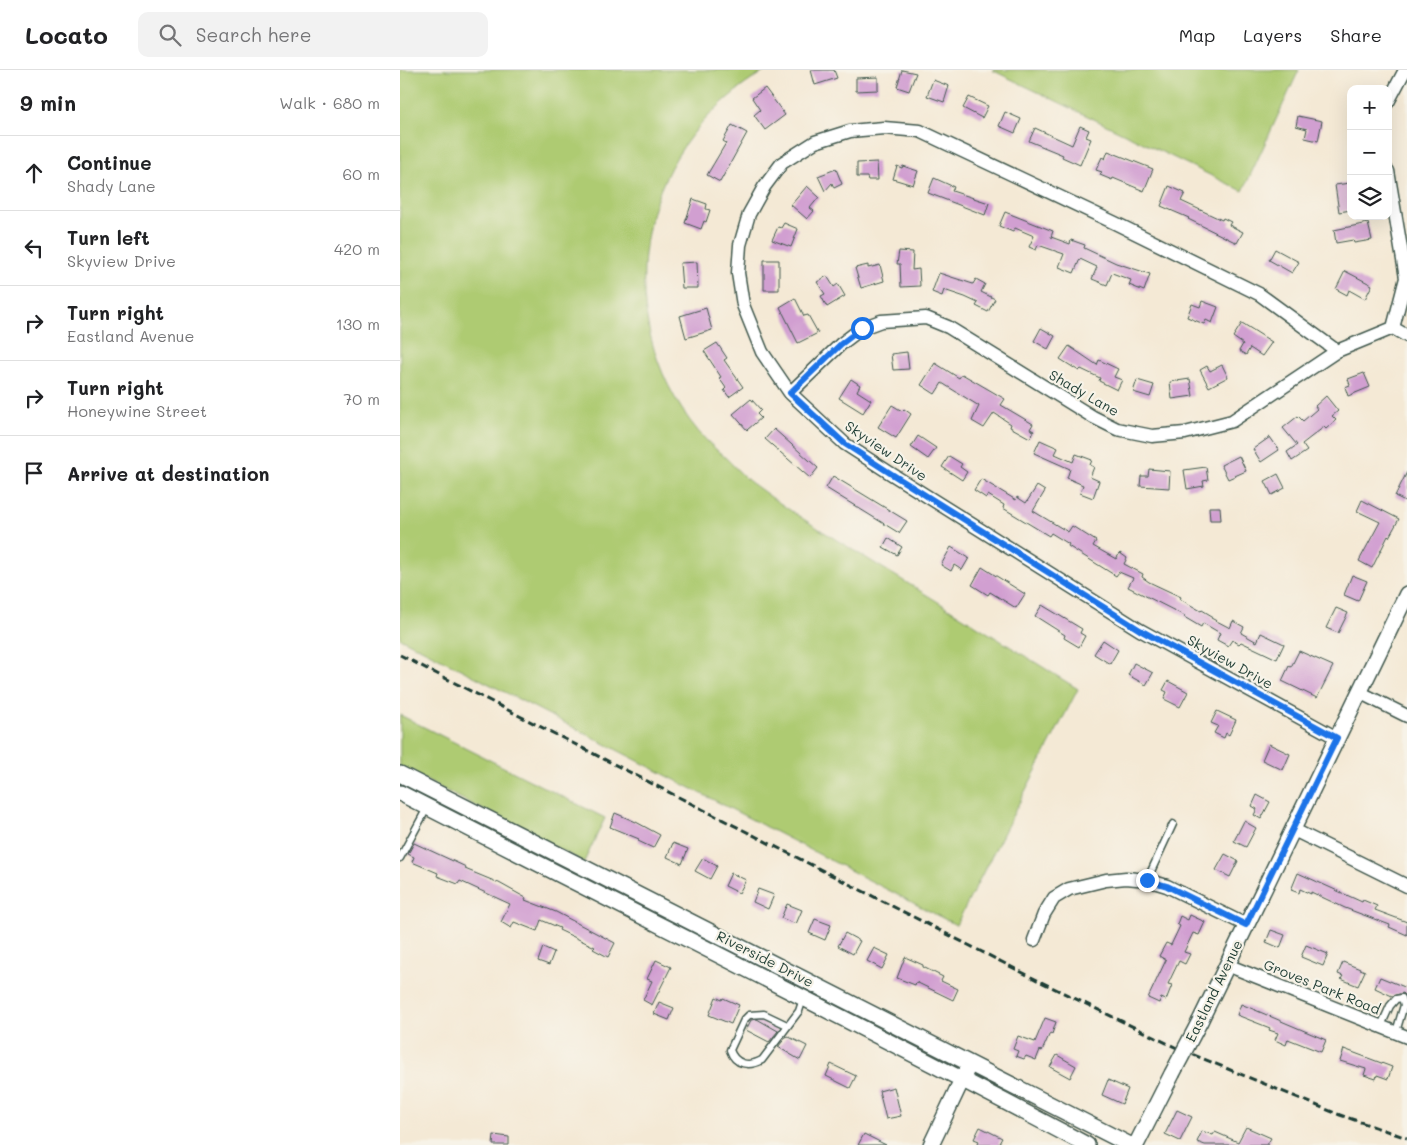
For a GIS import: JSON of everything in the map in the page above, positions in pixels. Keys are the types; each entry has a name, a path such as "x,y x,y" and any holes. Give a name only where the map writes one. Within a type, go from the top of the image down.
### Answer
{"street":[{"path":"1392,94 1405,70"},
{"name":"Skyview Drive","path":"1337,350 1259,294 1115,223 920,131 884,128 850,131 815,142 782,163 764,187 749,214 740,245 738,273 743,305 762,352 790,393 845,444 1140,630 1337,738"},
{"path":"1389,175 1406,278 1393,328 1407,336"},
{"name":"Shady Lane","path":"790,393 841,344 862,328 881,321 926,318 948,327 1093,418 1117,429 1152,436 1185,433 1232,420 1337,350 1393,328"},
{"name":"Eastland Avenue","path":"1136,1145 1200,1021 1294,830 1407,594"},
{"path":"1359,692 1407,716"},
{"name":"Riverside Drive","path":"400,774 1130,1145"},
{"name":"Riverside Drive","path":"400,793 804,998 1087,1145"},
{"path":"1294,830 1407,886"},
{"path":"581,886 589,870"},
{"path":"1034,940 1044,914 1054,898 1069,889 1106,880 1126,878 1147,880 1167,886 1246,925"},
{"name":"Groves Park Road","path":"1227,965 1401,1034"},
{"path":"930,1145 970,1063"}],"lane":[{"path":"400,858 428,807"},
{"path":"1147,880 1173,824"},
{"path":"787,1025 764,1014 749,1015 744,1020 730,1050 732,1057 742,1064 755,1064 762,1060 799,1011 804,998"},
{"path":"1382,1026 1390,1006 1396,999 1402,998 1404,1005 1401,1034"}],"green space":[{"path":"400,70 767,70 746,84 707,117 691,136 665,179 649,228 645,255 644,282 650,335 668,385 682,409 704,438 748,480 820,530 1078,689 956,925 400,638"},
{"path":"992,70 1299,70 1243,191"},
{"path":"400,715 605,818 584,862 400,767"}],"building":[{"path":"811,70 834,70 837,78 815,85"},
{"path":"902,70 916,73 909,91 897,87"},
{"path":"878,77 878,90 856,91 856,78"},
{"path":"933,80 949,86 944,102 927,96"},
{"path":"765,88 785,115 765,130 754,115 760,110 752,98"},
{"path":"969,97 988,106 982,118 963,108"},
{"path":"1005,112 1021,119 1015,133 999,126"},
{"path":"1298,116 1322,121 1318,141 1305,138 1307,129 1296,126"},
{"path":"732,125 747,133 720,182 707,175 726,143 723,141"},
{"path":"1080,126 1089,130 1086,137 1091,139 1080,165 1062,157 1063,155 1029,141 1035,128 1072,145"},
{"path":"1108,151 1153,169 1144,191 1113,178 1112,180 1100,175 1102,172 1096,170 1102,157 1105,159"},
{"path":"877,162 878,180 857,177 857,163"},
{"path":"897,166 918,171 913,185 893,179"},
{"path":"836,169 842,184 834,188 832,183 825,191 818,176"},
{"path":"934,178 954,187 952,191 989,203 985,215 928,193"},
{"path":"1347,183 1347,211 1339,212 1335,185"},
{"path":"807,186 819,197 810,208 814,211 807,219 791,205"},
{"path":"1169,186 1185,193 1181,201 1222,220 1223,218 1231,222 1229,225 1243,232 1237,243 1161,206"},
{"path":"693,199 707,204 706,209 710,210 706,222 704,221 701,229 685,223"},
{"path":"1005,212 1053,231 1051,237 1070,244 1071,240 1085,245 1084,248 1116,263 1150,274 1144,291 1129,285 1131,280 1112,273 1107,285 1092,279 1097,267 1080,259 1074,273 1059,267 1064,254 1038,245 1036,250 1029,247 1034,236 1015,228 1013,232 999,226"},
{"path":"784,223 798,229 791,247 772,240 778,227 781,228"},
{"path":"1368,223 1372,240 1354,243 1353,240 1336,243 1334,230"},
{"path":"1275,249 1299,262 1292,273 1269,260"},
{"path":"899,251 913,252 912,270 919,269 920,286 901,287 900,264 897,264"},
{"path":"764,260 779,260 779,290 764,290"},
{"path":"697,262 698,288 682,288 680,263"},
{"path":"868,265 868,268 880,265 884,281 861,288 855,268"},
{"path":"1345,271 1372,285 1365,299 1349,290 1347,295 1336,289"},
{"path":"939,273 973,284 976,279 985,284 981,292 995,299 988,312 976,306 978,303 965,297 944,290 942,296 932,292"},
{"path":"827,276 834,287 838,284 845,296 827,307 821,296 825,294 817,282"},
{"path":"795,298 804,316 808,315 818,333 798,343 780,307"},
{"path":"1202,301 1218,307 1212,323 1206,320 1204,324 1187,317 1192,304 1200,307"},
{"path":"706,308 712,330 686,338 680,316"},
{"path":"1242,323 1272,342 1262,356 1250,348 1246,355 1239,351 1243,344 1233,337"},
{"path":"1041,328 1055,336 1048,349 1034,341"},
{"path":"717,343 727,358 724,360 743,387 729,397 724,390 726,388 719,378 721,377 704,351"},
{"path":"1069,346 1097,365 1099,360 1118,369 1114,377 1122,380 1117,390 1099,381 1100,378 1081,369 1079,371 1060,359"},
{"path":"907,352 909,369 893,370 891,354"},
{"path":"935,363 959,378 962,374 1005,399 1001,405 1033,424 1030,429 1034,431 1030,438 1010,427 1011,424 994,413 984,428 972,421 979,406 942,383 935,394 921,385"},
{"path":"1222,365 1228,377 1209,387 1200,370 1207,366 1210,371"},
{"path":"1364,373 1370,387 1348,396 1345,387 1350,385 1348,379"},
{"path":"851,379 860,385 857,391 871,400 863,413 839,398"},
{"path":"1190,379 1193,396 1172,399 1170,382"},
{"path":"1137,380 1154,385 1150,397 1133,392"},
{"path":"1326,396 1338,411 1332,416 1336,420 1326,429 1324,427 1302,444 1307,451 1292,461 1287,452 1297,445 1283,428 1298,416 1303,421 1317,409 1315,406"},
{"path":"751,399 761,410 757,414 761,418 747,430 733,414"},
{"path":"892,405 902,411 904,409 911,414 896,438 878,427"},
{"path":"774,429 818,468 810,478 765,439"},
{"path":"918,436 936,448 928,459 911,447"},
{"path":"1270,437 1279,450 1261,462 1253,449"},
{"path":"1040,440 1058,448 1055,454 1073,462 1076,454 1092,460 1090,465 1094,467 1090,477 1099,481 1093,498 1080,493 1083,485 1067,478 1070,469 1034,453"},
{"path":"949,456 962,464 960,467 967,472 962,480 942,467"},
{"path":"1239,456 1246,471 1228,479 1221,465"},
{"path":"1206,467 1208,480 1203,481 1204,486 1187,489 1184,470"},
{"path":"1149,469 1170,471 1169,488 1140,486 1141,476 1148,476"},
{"path":"1407,472 1407,502 1395,496"},
{"path":"1278,474 1285,488 1272,495 1265,481"},
{"path":"833,476 907,521 899,533 826,488"},
{"path":"981,479 1016,500 1017,497 1026,503 1037,486 1045,491 1033,511 1068,532 1072,526 1096,541 1093,546 1116,559 1120,553 1127,558 1124,564 1143,574 1142,577 1149,582 1181,597 1180,599 1212,616 1211,618 1230,628 1233,621 1244,627 1241,633 1257,642 1261,633 1284,644 1277,659 1241,642 1239,644 1232,640 1228,646 1217,640 1220,633 1203,623 1201,627 1185,616 1128,587 1133,578 1119,572 1116,576 1051,533 1049,536 1003,508 1004,505 988,495 986,498 974,490"},
{"path":"1362,500 1399,519 1372,568 1359,561 1380,522 1357,511"},
{"path":"1209,507 1220,507 1221,520 1210,520"},
{"path":"888,538 902,547 897,555 883,547"},
{"path":"951,547 969,558 962,570 954,565 951,571 941,565"},
{"path":"982,567 1025,594 1016,608 990,592 988,595 972,585"},
{"path":"1352,575 1367,581 1358,601 1344,595"},
{"path":"1042,605 1082,629 1080,633 1085,636 1079,647 1064,638 1065,635 1035,616"},
{"path":"1336,608 1348,613 1338,633 1326,628"},
{"path":"1103,640 1118,650 1110,664 1094,654"},
{"path":"1299,651 1333,666 1317,698 1282,681"},
{"path":"1134,663 1153,673 1146,685 1128,675"},
{"path":"1168,681 1188,692 1180,707 1164,699 1167,692 1163,690"},
{"path":"1217,711 1236,720 1229,735 1226,733 1224,738 1214,733 1218,726 1211,723"},
{"path":"1269,744 1290,754 1283,770 1262,760"},
{"path":"1257,795 1270,802 1261,819 1254,815 1257,809 1252,806"},
{"path":"615,813 660,835 653,848 638,841 639,839 610,827"},
{"path":"1244,821 1256,828 1246,847 1234,841"},
{"path":"414,843 466,867 465,869 499,883 526,898 525,900 556,912 615,943 608,957 593,949 595,947 541,920 537,931 514,922 511,928 501,922 510,904 460,881 458,884 437,876 438,873 412,862 414,857 408,854"},
{"path":"673,843 688,849 682,864 667,857"},
{"path":"1225,854 1238,861 1230,877 1216,870"},
{"path":"703,858 717,866 710,879 695,871"},
{"path":"731,873 746,880 739,893 725,886"},
{"path":"1298,873 1362,902 1363,900 1377,906 1375,910 1407,922 1407,935 1389,927 1390,925 1345,908 1311,892 1311,894 1300,889 1299,893 1291,890"},
{"path":"758,889 774,895 768,909 753,902"},
{"path":"787,904 802,910 796,924 781,918"},
{"path":"1190,915 1205,922 1199,935 1193,933 1184,952 1190,954 1185,964 1179,961 1168,984 1172,985 1166,1000 1161,998 1159,1003 1148,998 1166,960 1159,956 1166,943 1171,945 1180,926 1177,924 1180,916 1188,920"},
{"path":"815,919 831,925 825,940 809,933"},
{"path":"1271,930 1285,935 1280,948 1266,942"},
{"path":"845,933 860,941 853,954 838,946"},
{"path":"1306,945 1328,954 1323,966 1301,957"},
{"path":"543,947 554,952 549,965 538,961"},
{"path":"874,948 889,955 882,969 867,961"},
{"path":"905,957 943,977 941,981 958,989 953,1000 916,982 915,985 897,978"},
{"path":"656,960 671,967 652,1005 643,1000 652,981 647,979"},
{"path":"1343,962 1365,971 1358,986 1341,979 1343,976 1338,974"},
{"path":"1380,977 1407,988 1407,997 1403,993 1392,996 1375,988"},
{"path":"716,997 739,1005 731,1024 709,1015"},
{"path":"659,1002 674,1008 669,1020 654,1014"},
{"path":"1241,1004 1326,1040 1321,1052 1288,1039 1286,1045 1275,1040 1278,1033 1237,1015"},
{"path":"1045,1018 1056,1022 1052,1034 1050,1033 1036,1060 1026,1056 1024,1059 1016,1056 1018,1051 1013,1049 1018,1036 1035,1042"},
{"path":"757,1019 778,1031 769,1042 746,1030 751,1020"},
{"path":"787,1036 807,1046 800,1060 778,1047"},
{"path":"1344,1049 1392,1067 1388,1079 1377,1075 1376,1079 1364,1075 1366,1069 1340,1061"},
{"path":"1057,1055 1076,1066 1070,1078 1050,1067"},
{"path":"831,1064 856,1076 850,1088 826,1076"},
{"path":"1108,1080 1128,1089 1122,1104 1102,1095"},
{"path":"894,1087 901,1116 886,1119 879,1091"},
{"path":"1177,1110 1192,1117 1180,1141 1165,1134"},
{"path":"980,1127 1002,1138 998,1145 977,1145 979,1141 974,1139"},
{"path":"1246,1127 1271,1138 1267,1145 1205,1145 1197,1142 1202,1131 1213,1135 1215,1132 1238,1142"},
{"path":"864,1134 886,1145 858,1145"},
{"path":"494,1135 509,1137 509,1145 493,1145"}],"railway":[{"path":"400,655 1041,982 1177,1048 1340,1115 1407,1138"}],"route":[{"path":"862,328 841,344 790,393 845,444 1140,630 1337,738 1294,830 1246,925 1167,886 1147,880"}]}
